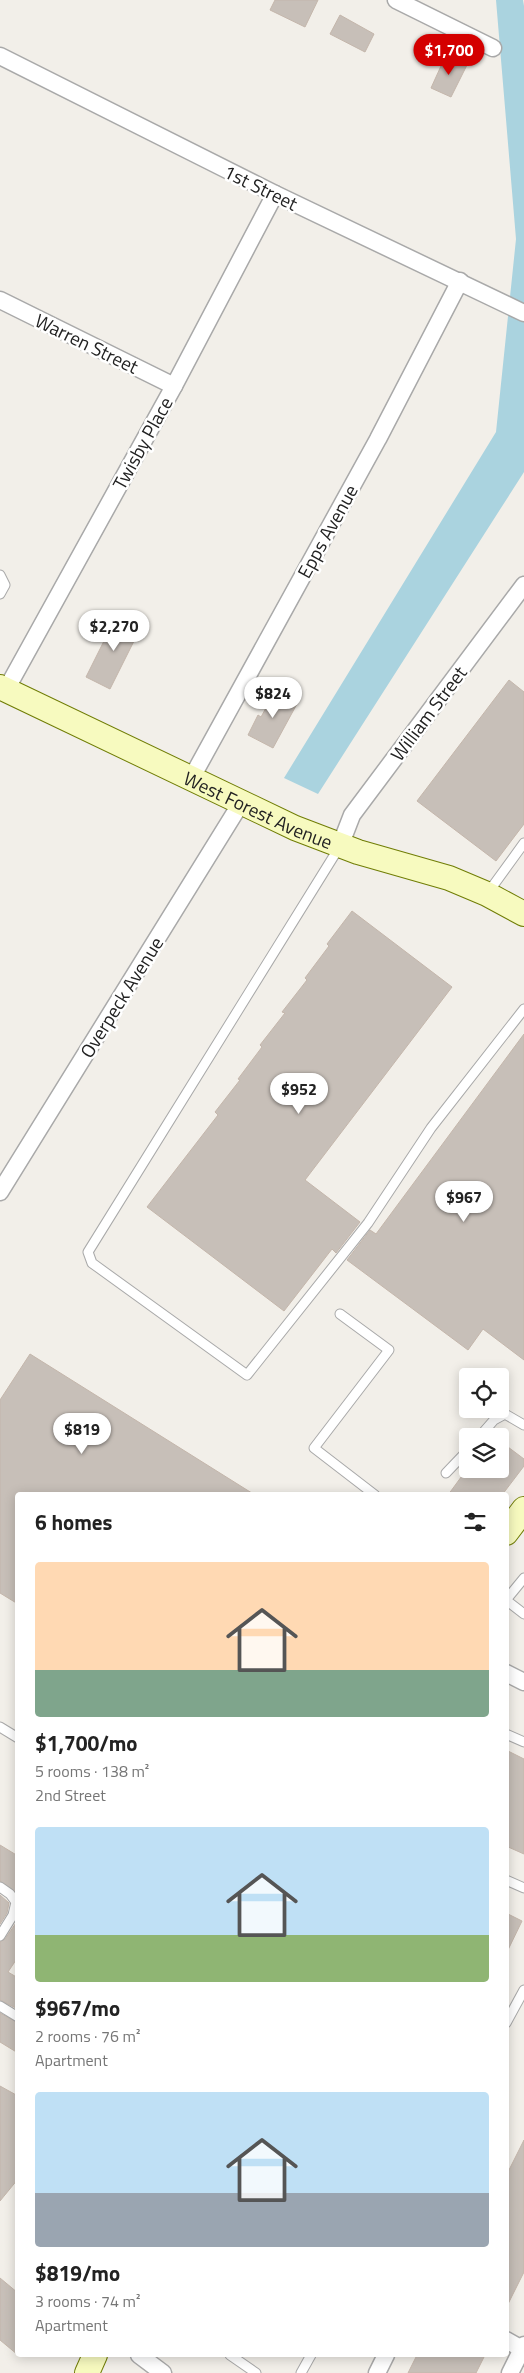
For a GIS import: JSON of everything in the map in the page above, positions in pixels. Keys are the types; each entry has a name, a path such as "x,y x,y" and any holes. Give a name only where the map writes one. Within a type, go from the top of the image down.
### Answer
{"street":[{"path":"396,0 493,48"},
{"name":"1st Street","path":"0,56 275,194 524,313"},
{"name":"Twisby Place","path":"3,688 174,386 275,194"},
{"name":"Epps Avenue","path":"191,779 378,438 460,281"},
{"name":"Warren Street","path":"0,300 174,386"},
{"name":"William Street","path":"340,846 352,815 524,585"},
{"name":"West Forest Avenue","path":"3,688 318,838 431,872 487,894 524,914"},
{"name":"Overpeck Avenue","path":"0,1192 250,807"},
{"path":"509,1529 524,1509"},
{"path":"509,1674 524,1682"},
{"path":"509,2341 523,2347 510,2373"},
{"path":"87,2373 95,2357"},
{"path":"142,2357 163,2373"},
{"path":"377,2373 385,2357"}],"lane":[{"path":"0,576 5,585 0,594"},
{"path":"487,894 524,843"},
{"path":"340,846 88,1252 92,1263 247,1376 368,1223 431,1128 524,1009"},
{"path":"340,1314 389,1350 314,1448 371,1492"},
{"path":"487,1428 494,1420 506,1414 524,1425"},
{"path":"446,1473 459,1459"},
{"path":"509,1596 524,1578"},
{"path":"509,1602 524,1614"},
{"path":"0,1727 15,1736"},
{"path":"509,1735 524,1742"},
{"path":"509,1881 524,1888"},
{"path":"0,1887 10,1894 15,1901"},
{"path":"0,1936 13,1915 15,1906"},
{"path":"509,2018 524,1990"},
{"path":"0,2006 15,2015"},
{"path":"233,2357 256,2373"},
{"path":"302,2373 310,2357"}],"water":[{"path":"496,0 523,0 524,6 524,472 318,794 284,778 496,432 516,239"}],"building":[{"path":"275,0 318,0 305,27 270,10"},
{"path":"340,15 374,34 365,52 330,34"},
{"path":"446,55 467,65 451,97 431,88"},
{"path":"117,615 141,627 110,689 86,677"},
{"path":"509,680 524,692 524,824 496,861 417,801"},
{"path":"276,690 298,702 273,748 248,735 258,715 261,717"},
{"path":"352,911 452,987 305,1180 360,1222 336,1253 332,1249 284,1311 147,1207 218,1115 215,1112 240,1080 238,1079 262,1047 260,1045 285,1013 282,1012 307,980 305,978 329,946 327,944"},
{"path":"524,1034 524,1360 483,1329 468,1350 347,1260 370,1230 376,1234"},
{"path":"30,1354 250,1492 15,1492 15,1602 0,1593 0,1400"},
{"path":"509,1448 524,1459 524,1466 504,1492 450,1492 460,1478 509,1478"},
{"path":"509,1752 524,1759 524,1854 509,1847"},
{"path":"0,1845 15,1854 15,1892 0,1881"},
{"path":"0,1895 9,1903 7,1913 0,1924"},
{"path":"509,1914 522,1921 509,1948"},
{"path":"15,1924 15,1962 8,1972 15,1976 15,2008 0,2000 0,1942 5,1939"},
{"path":"0,2013 15,2021 15,2051 0,2042"},
{"path":"0,2086 15,2094 15,2183 0,2201"},
{"path":"524,2140 524,2272 509,2302 509,2170"},
{"path":"0,2278 15,2290 15,2352 0,2340"},
{"path":"416,2357 484,2357 476,2373 408,2373"}]}
